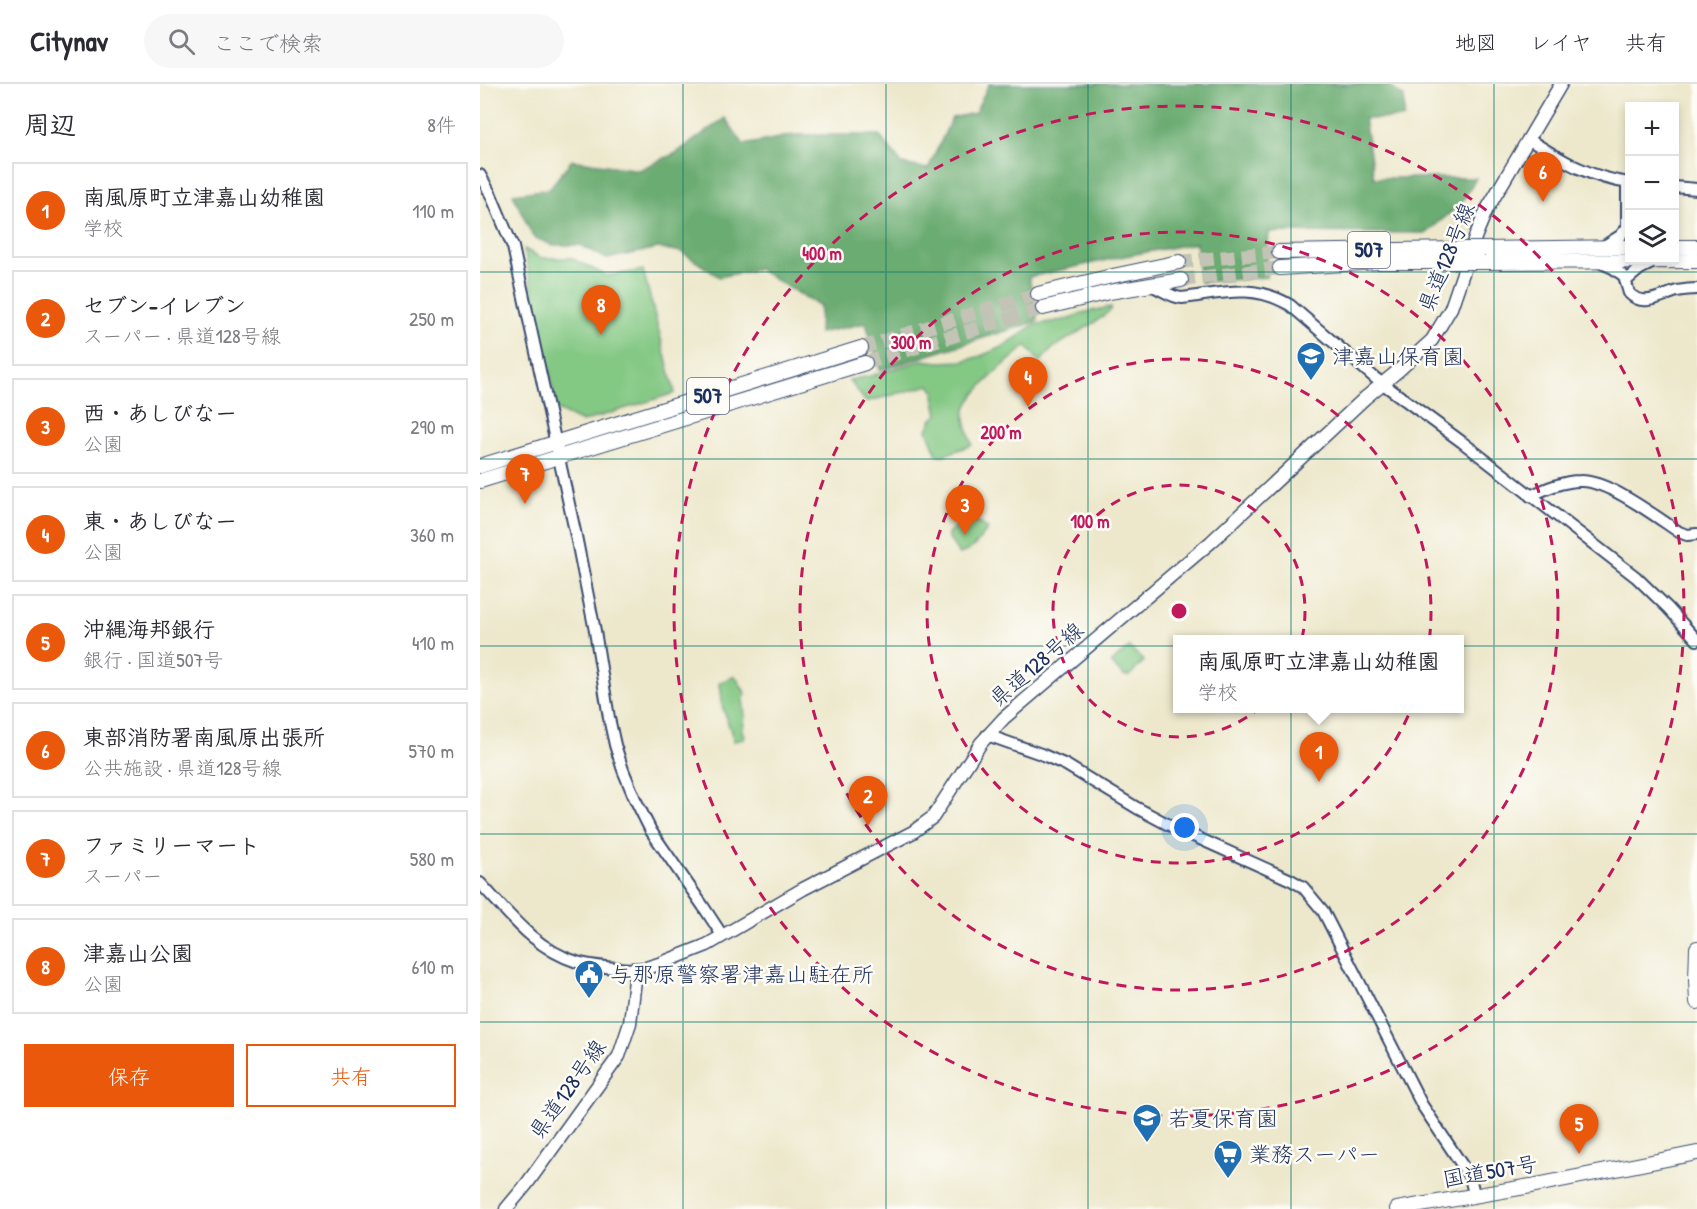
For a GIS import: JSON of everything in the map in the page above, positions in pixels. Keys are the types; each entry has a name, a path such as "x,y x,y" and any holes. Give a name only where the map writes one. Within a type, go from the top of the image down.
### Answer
{"main road":[{"name":"県道128号線","path":"506,1209 526,1185 619,1056 630,1023 635,980 633,969 646,968 708,945 803,889 923,826 937,811 987,735 1035,691 1212,542 1345,416 1424,348 1439,330 1451,308 1481,222 1498,189 1561,84"},
{"path":"1679,247 1697,247"},
{"name":"507","path":"1599,255 1625,248"},
{"name":"507","path":"1279,252 1364,250 1456,256 1599,255 1625,258"},
{"name":"507","path":"1280,268 1456,256"},
{"name":"507","path":"1679,261 1697,261"},
{"path":"1038,294 1179,262"},
{"path":"1043,308 1109,292 1181,280"},
{"name":"507","path":"480,466 861,348"},
{"name":"507","path":"480,482 865,363"},
{"path":"1697,948 1697,1002"},
{"name":"国道507号","path":"1396,1209 1697,1153"}],"street":[{"path":"1528,139 1579,170 1625,182"},
{"path":"480,175 513,247 576,536 611,727 623,770 651,831 722,935"},
{"path":"1679,187 1697,189"},
{"path":"1625,232 1599,255 1627,280 1629,293 1635,299 1643,301 1675,292 1697,289"},
{"path":"1627,280 1640,269 1651,264"},
{"path":"1150,285 1164,290 1173,297 1182,298 1245,290 1263,293 1278,298 1300,312 1382,384 1462,442 1636,577 1697,640"},
{"path":"1530,496 1556,486 1580,481 1588,482 1610,489 1679,532 1687,535 1697,534"},
{"path":"987,735 1066,765 1168,825 1303,887 1323,911 1422,1105 1470,1177 1474,1194"},
{"path":"480,883 524,930 548,948 578,962 599,967 633,969"}],"green space":[{"path":"989,84 1387,84 1404,97 1404,118 1364,119 1374,178 1476,178 1461,204 1426,233 1269,232 1266,277 1200,282 1196,243 1029,277 1038,321 880,370 866,323 819,333 820,306 758,269 719,277 682,252 658,248 607,259 580,245 552,245 533,237 513,194 549,189 572,160 639,170 676,153 725,118 744,145 794,135 879,135 902,164 928,169 952,118 975,113"},
{"path":"524,249 541,258 571,258 607,276 643,270 675,393 582,422 557,410"},
{"path":"1111,307 1111,310 1097,321 1053,348 1040,362 1026,346 1001,368 982,386 968,404 965,420 972,445 944,455 937,455 927,430 932,419 938,415 935,392 930,385 866,402 849,380 922,360 963,361 981,356 1002,347 1033,325 1069,319 1082,313"},
{"path":"967,517 976,520 988,529 979,541 959,554 948,537 948,533"},
{"path":"1129,647 1144,661 1129,676 1124,676 1111,663"},
{"path":"735,676 746,694 743,700 745,717 742,733 745,734 744,739 734,741 722,705 719,683"}],"tunnel":[{"path":"1179,262 1279,252"},
{"path":"1181,280 1280,268"},
{"path":"861,348 1038,294"},
{"path":"865,363 1043,308"}],"place":[{"name":"東部消防署南風原出張所","path":"1543,202"},
{"name":"津嘉山公園","path":"601,335"},
{"name":"津嘉山保育園","path":"1311,382"},
{"name":"東・あしびなー","path":"1028,407"},
{"name":"ファミリーマート","path":"525,504"},
{"name":"西・あしびなー","path":"965,535"},
{"name":"南風原町立津嘉山幼稚園","path":"1319,782"},
{"name":"セブン-イレブン","path":"868,826"},
{"name":"与那原警察署津嘉山駐在所","path":"589,1000"},
{"name":"若夏保育園","path":"1147,1144"},
{"name":"沖縄海邦銀行","path":"1579,1154"},
{"name":"業務スーパー","path":"1228,1180"}]}
